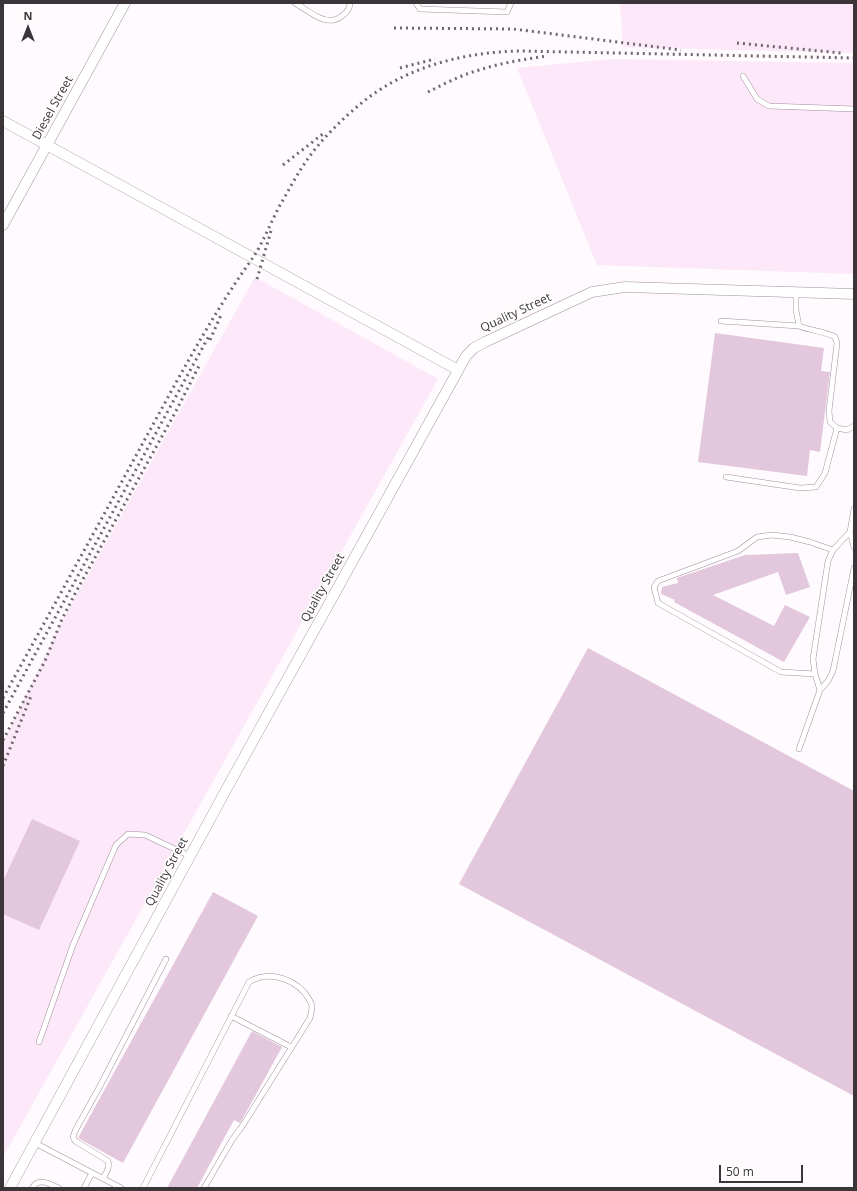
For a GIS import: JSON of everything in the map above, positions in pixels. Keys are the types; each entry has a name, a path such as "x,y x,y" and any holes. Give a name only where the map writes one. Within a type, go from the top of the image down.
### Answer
{"street":[{"name":"Diesel Street","path":"3,225 124,3"},
{"path":"3,121 458,370"},
{"name":"Quality Street","path":"10,1188 190,856 466,356 480,345 592,292 626,287 854,294"}],"lane":[{"path":"295,3 327,20 335,20 345,14 350,3"},
{"path":"416,3 420,9 507,12 510,3"},
{"path":"743,76 757,99 769,106 854,109"},
{"path":"796,292 796,310 799,326"},
{"path":"721,321 799,326 806,329 827,333 835,337 837,343 829,411 830,422 837,428 847,430 854,426"},
{"path":"726,477 800,488 816,487 825,474 837,428"},
{"path":"854,509 850,532 854,547"},
{"path":"820,690 815,674 813,659 828,561 833,550 850,532"},
{"path":"815,674 781,672 658,603 654,587 658,581 738,551 757,537 790,537 833,550"},
{"path":"799,749 820,690 828,681 835,665 854,577 854,568"},
{"path":"39,1042 73,945 116,845 128,834 145,836 190,856"},
{"path":"103,1178 108,1169 108,1162 75,1141 73,1137 166,960"},
{"path":"143,1188 249,982 255,979 270,976 281,977 302,990 312,1005 310,1018 232,1140 204,1188"},
{"path":"231,1016 291,1048"},
{"path":"34,1142 121,1188"},
{"path":"84,1188 92,1173"},
{"path":"32,1188 38,1182 59,1188"}],"shaded area":[{"path":"620,3 854,3 854,53 623,47"},
{"path":"612,59 854,63 854,274 597,265 517,68"},
{"path":"255,277 438,379 3,1157 3,743 61,623"}],"building":[{"path":"715,333 824,348 821,371 830,372 820,452 810,450 807,476 698,462"},
{"path":"798,553 810,587 786,595 778,572 713,595 774,626 785,605 810,617 784,662 674,602 675,600 661,594 662,587 678,583 677,578 745,555"},
{"path":"588,648 854,791 854,1096 459,884"},
{"path":"32,819 80,841 39,930 3,914 3,881"},
{"path":"213,892 258,916 123,1163 78,1138"},
{"path":"252,1031 282,1047 240,1123 234,1120 197,1188 167,1188"}],"railway":[{"path":"394,28 513,29 681,50"},
{"path":"737,43 841,53"},
{"path":"3,698 179,377 221,305 256,253 280,205 300,171 318,145 351,112 375,93 413,72 455,59 498,52 520,51 854,58"},
{"path":"428,92 472,72 496,65 548,56"},
{"path":"400,68 435,59"},
{"path":"283,165 324,133"},
{"path":"257,279 271,231"},
{"path":"210,340 221,315"},
{"path":"3,713 210,334"},
{"path":"3,740 45,661 62,619 77,590 176,411 199,366"},
{"path":"3,766 31,696"}]}
